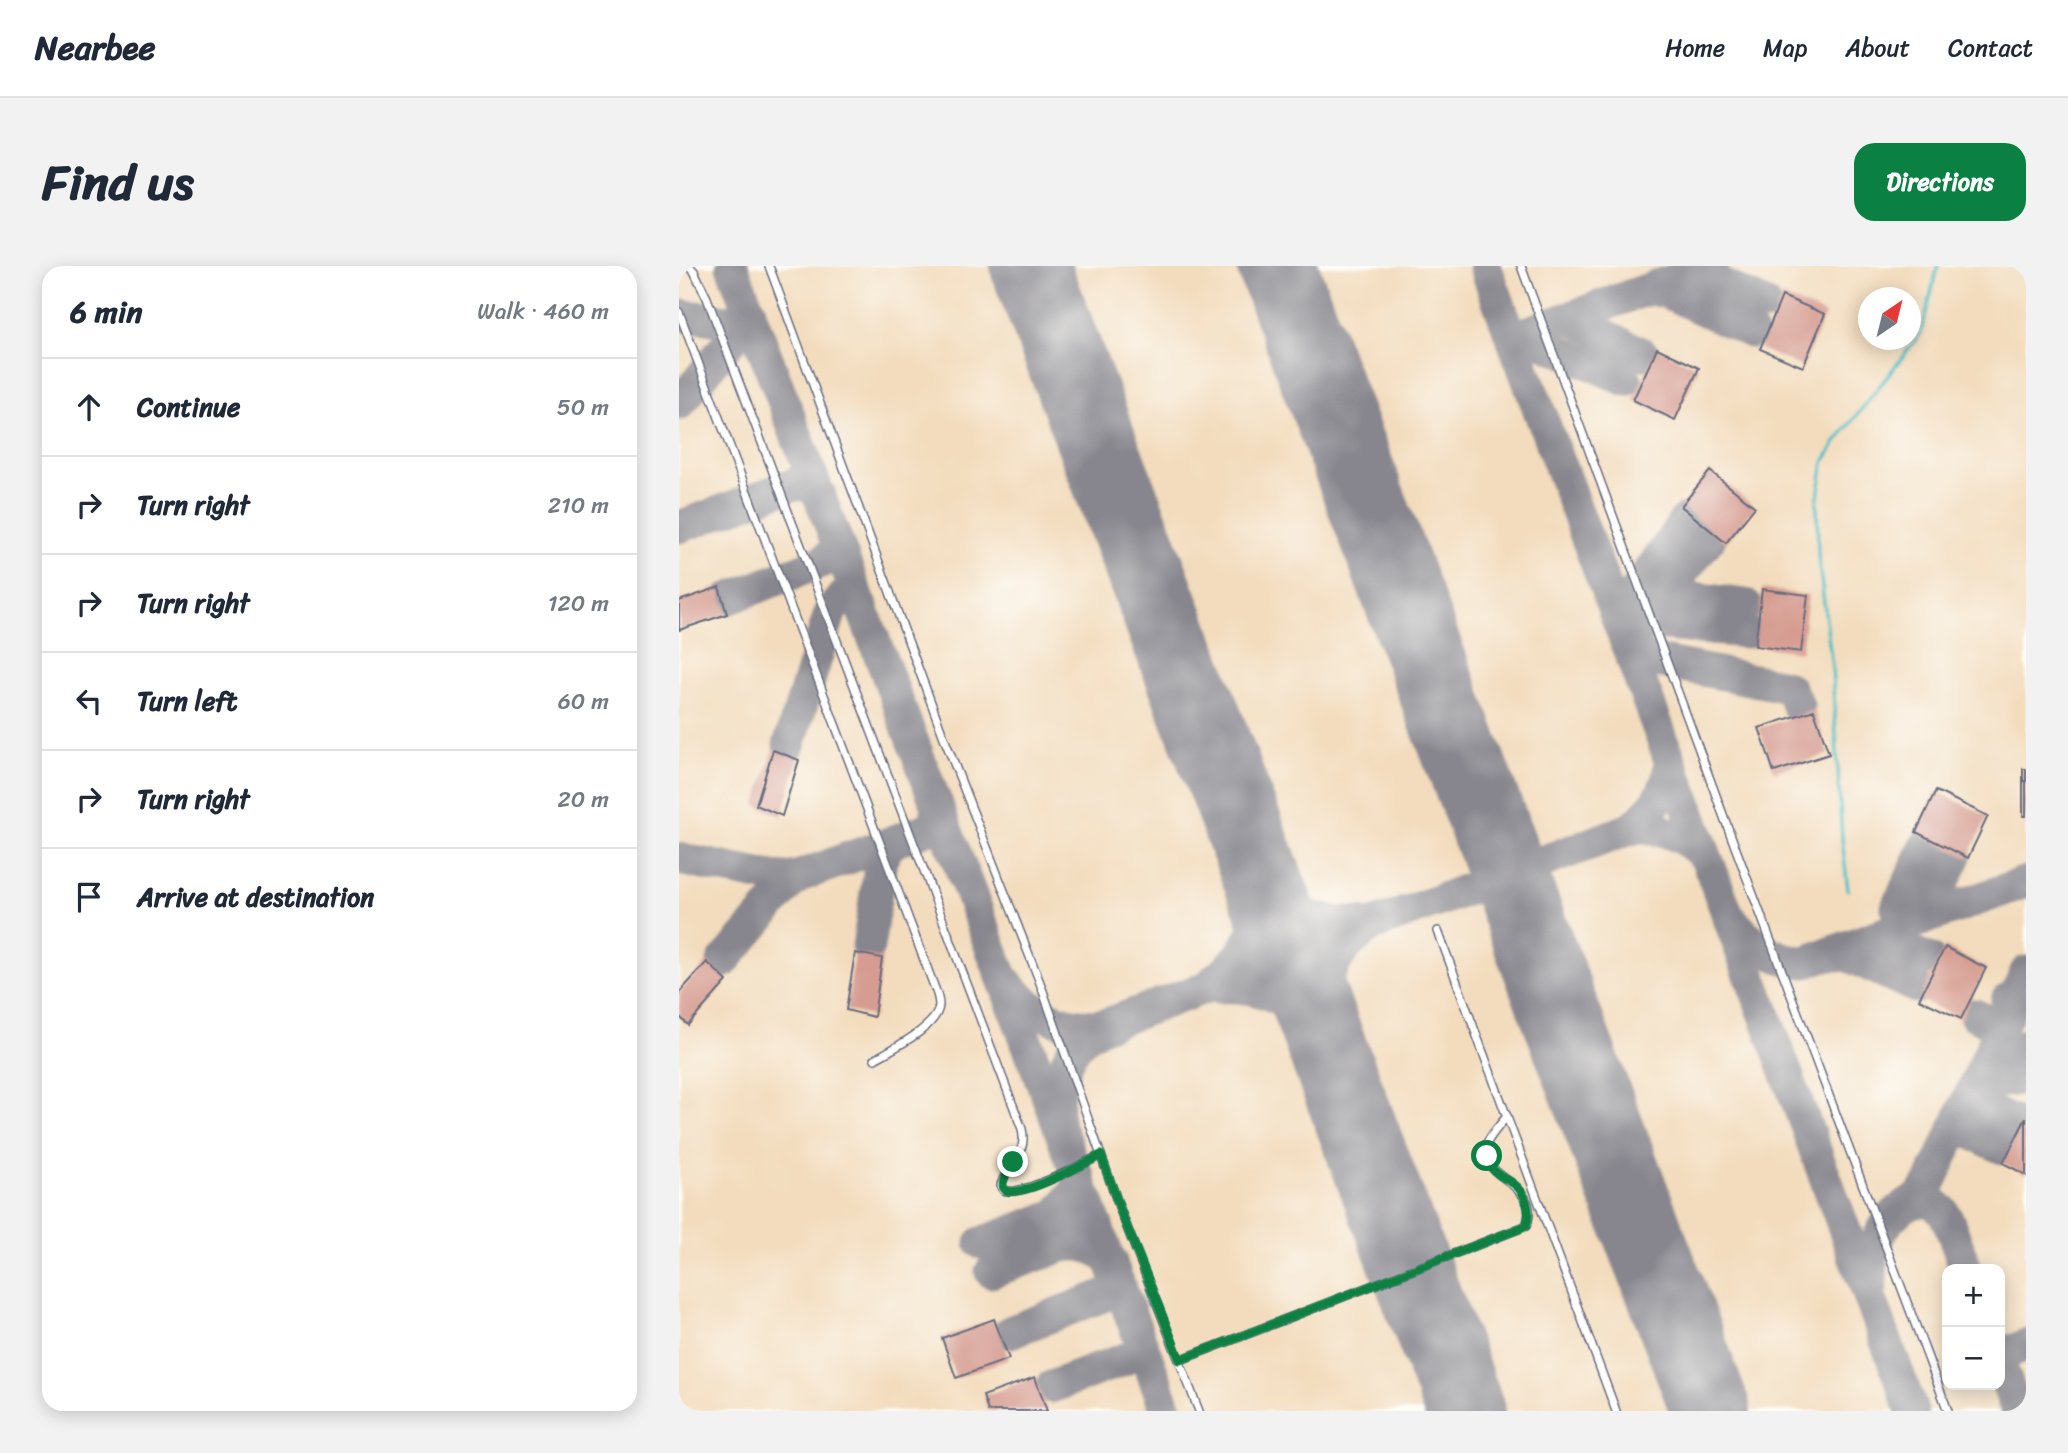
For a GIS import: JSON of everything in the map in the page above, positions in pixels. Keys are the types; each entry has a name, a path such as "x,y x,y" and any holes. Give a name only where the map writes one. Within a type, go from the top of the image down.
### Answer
{"lane":[{"path":"689,266 695,271 707,298 1022,1129 1023,1149 1003,1176 1003,1190 1007,1193 1022,1190 1101,1155"},
{"path":"768,266 936,718 1048,1005 1121,1212 1199,1411"},
{"path":"1521,266 1725,820 1948,1411"},
{"path":"679,312 937,994 940,1007 935,1018 925,1028 875,1059"},
{"path":"1438,931 1616,1411"},
{"path":"1180,1360 1526,1226 1529,1219 1528,1207 1522,1191 1499,1175 1491,1167 1487,1156 1486,1144 1507,1116"}],"building":[{"path":"1782,296 1825,314 1803,367 1760,349"},
{"path":"1657,348 1699,368 1675,420 1633,400"},
{"path":"1710,471 1755,507 1726,543 1681,506"},
{"path":"719,587 727,614 679,630 679,601"},
{"path":"1762,589 1808,595 1801,652 1755,646"},
{"path":"1814,710 1829,754 1774,772 1759,728"},
{"path":"773,750 799,760 782,816 756,805"},
{"path":"2023,769 2026,769 2026,816 2023,816"},
{"path":"1936,791 1988,816 1968,858 1916,832"},
{"path":"1945,947 1986,968 1961,1019 1919,999"},
{"path":"855,953 882,958 874,1017 846,1010"},
{"path":"707,962 727,981 688,1025 679,1016 679,993"},
{"path":"2026,1118 2026,1175 2003,1163"},
{"path":"994,1319 1009,1359 956,1378 942,1338"},
{"path":"1035,1377 1047,1411 988,1411 983,1396"}],"waterway":[{"path":"1848,890 1842,839 1832,667 1818,555 1817,503 1824,462 1836,442 1921,333 1938,266"}],"taxiway":[{"path":"732,266 1167,1411"},
{"path":"1485,266 1669,757"},
{"path":"1512,338 1713,266"},
{"path":"1691,274 1703,276 1765,305"},
{"path":"1651,289 1666,292 1751,332"},
{"path":"679,404 748,319 750,311"},
{"path":"679,315 729,321 755,331"},
{"path":"1571,318 1643,354"},
{"path":"1530,332 1540,341 1626,380"},
{"path":"679,527 797,483 813,488 820,495"},
{"path":"1609,597 1620,600 1631,598 1686,519"},
{"path":"1710,538 1642,623 1628,648 1652,660 1784,686 1790,690 1798,706"},
{"path":"728,599 824,561 835,550 837,541"},
{"path":"1657,604 1673,595 1746,605"},
{"path":"789,745 831,610 843,597 855,598 862,606"},
{"path":"1642,623 1747,632"},
{"path":"1706,858 1681,838 1661,830 1630,829 1646,815 1659,798 1668,778 1669,757 1912,1411"},
{"path":"679,859 787,879 932,827 937,817 937,804"},
{"path":"1057,1115 1058,1094 1066,1062 1077,1044 1105,1025 1630,829"},
{"path":"868,947 881,860 887,848 896,841"},
{"path":"1897,908 1927,844"},
{"path":"1906,888 1907,907 1911,915 1925,919 1955,858"},
{"path":"1259,869 1277,897 1298,912 1331,921 1364,924"},
{"path":"1215,979 1232,965 1251,938 1262,902 1259,869"},
{"path":"723,962 790,884 800,876"},
{"path":"1732,920 1764,949 1783,958 1805,962 2026,882"},
{"path":"1324,1041 1325,993 1334,965 1352,941 1366,930"},
{"path":"1874,937 1929,959"},
{"path":"1825,955 1847,955 1916,987"},
{"path":"1916,1200 1931,1181 2026,972"},
{"path":"1006,982 1038,1011 1050,1017 1076,1025 1105,1025"},
{"path":"1218,987 1252,989 1279,999 1302,1017 1324,1041"},
{"path":"1975,1015 1992,1022 1999,1021 2007,1014 2007,1000"},
{"path":"1986,1061 1994,1054 2026,1045"},
{"path":"2017,1124 1977,1105 1973,1101 1972,1092 1987,1083 2020,1079"},
{"path":"1975,1104 1964,1108 1964,1126 1969,1132 2002,1148"},
{"path":"1079,1177 1076,1191 1056,1215 1078,1216 1097,1225"},
{"path":"1870,1292 1872,1258 1885,1226 1900,1210 1919,1201 1931,1201 1943,1211 1964,1264"},
{"path":"1089,1202 1082,1227 1063,1246 1089,1247 1111,1261"},
{"path":"981,1243 1056,1215"},
{"path":"991,1272 1063,1246"},
{"path":"1010,1332 1103,1296"},
{"path":"2005,1351 2009,1352 2026,1345"},
{"path":"1051,1387 1125,1359"},
{"path":"2005,1378 2017,1411"}],"runway":[{"path":"1030,266 1465,1411"},
{"path":"1277,266 1711,1411"}],"route":[{"path":"1013,1162 1003,1176 1001,1185 1007,1193 1022,1190 1101,1155 1180,1360 1526,1226 1529,1219 1528,1207 1522,1191 1491,1167 1487,1156"}]}
